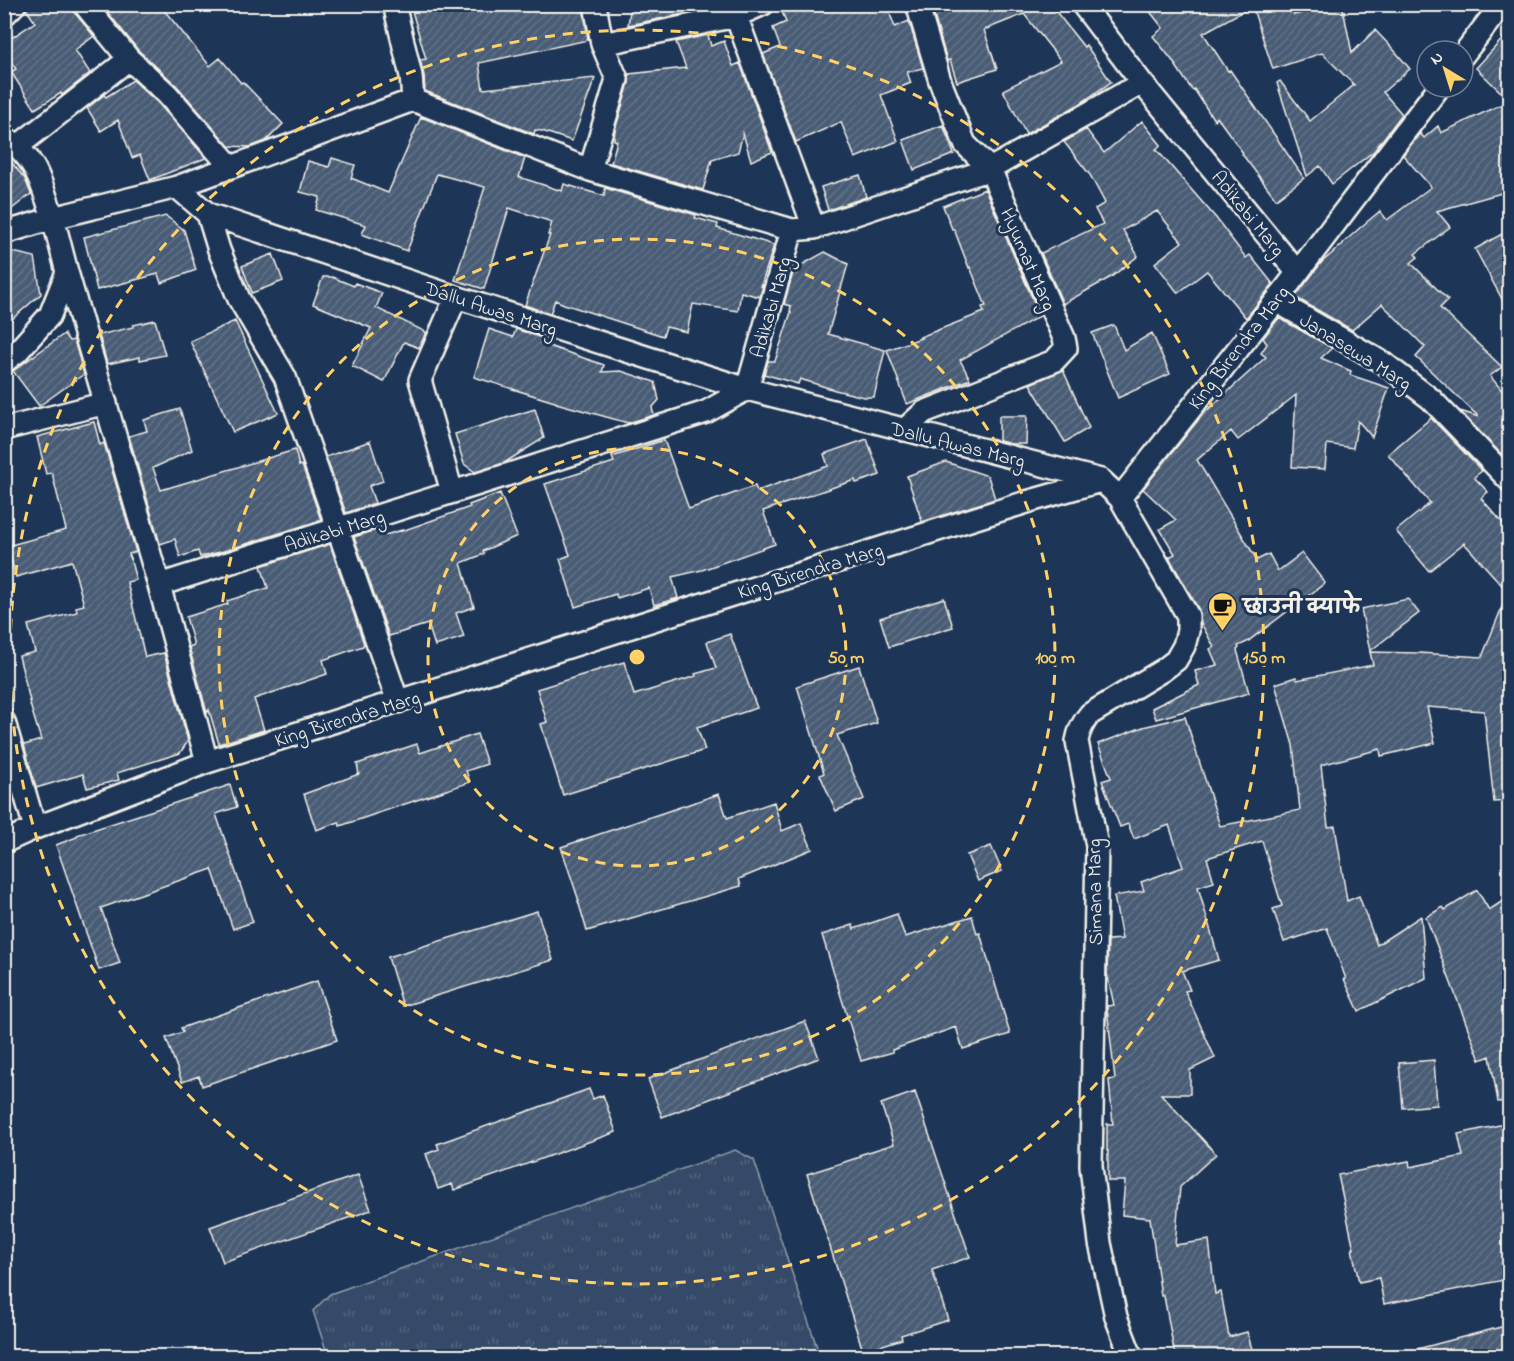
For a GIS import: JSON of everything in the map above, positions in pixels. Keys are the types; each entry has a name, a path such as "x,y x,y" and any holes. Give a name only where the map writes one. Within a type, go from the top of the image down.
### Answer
{"street":[{"path":"4,15 15,4"},
{"path":"84,4 129,59 167,94 231,167"},
{"path":"393,4 411,76 413,100"},
{"path":"590,170 617,79 602,44 595,4"},
{"path":"602,44 736,16 763,4"},
{"name":"Hyumat Marg","path":"904,430 924,412 1054,361 1065,348 1064,338 990,170 965,144 940,81 917,4"},
{"path":"1082,4 1142,83"},
{"path":"1475,39 1502,4"},
{"path":"736,16 814,228"},
{"path":"129,59 11,141 31,160 39,176 53,218 159,585 207,762"},
{"name":"Adikabi Marg","path":"159,585 706,412 747,389 792,230 814,228 990,170 1142,83 1297,272"},
{"name":"King Birendra Marg","path":"1120,498 1276,302 1429,99"},
{"path":"4,233 53,218 177,187 413,100 590,170 792,230"},
{"name":"Dallu Awas Marg","path":"177,187 208,214 456,297 747,389 1101,480"},
{"path":"208,214 219,250 239,299 285,377 398,702"},
{"path":"4,362 17,352 50,315 67,272"},
{"path":"452,492 420,380 456,297"},
{"name":"Janasewa Marg","path":"1276,302 1385,364 1431,399 1509,481"},
{"path":"4,429 106,403"},
{"path":"1101,480 1120,498"},
{"name":"King Birendra Marg","path":"4,842 207,762 730,595 1101,480"},
{"name":"Simana Marg","path":"1120,498 1188,616 1188,631 1184,646 1176,660 1090,714 1083,722 1077,741 1097,846 1091,1166 1100,1243 1116,1317 1131,1356"},
{"path":"4,722 35,828"}],"green space":[{"path":"735,1150 754,1160 820,1356 328,1356 313,1311 330,1294"}],"building":[{"path":"27,4 71,4 74,12 94,36 75,50 90,73 62,95 61,93 35,109 11,72 16,69 4,51 4,43 35,22 26,9"},
{"path":"101,4 159,4 210,66 220,58 241,83 243,82 283,124 266,141 250,147 229,146 177,86 138,50"},
{"path":"410,4 583,4 588,40 479,63 483,89 595,78 572,141 542,131 535,130 534,134 425,91 420,60 426,59"},
{"path":"631,4 708,4 709,9 628,25"},
{"path":"779,4 886,4 895,27 909,21 923,68 907,72 911,83 881,95 898,141 855,158 841,122 796,142 763,54 780,47 773,28 786,22"},
{"path":"954,4 1050,4 1084,47 1086,45 1111,82 1078,105 1026,134 1003,90 1061,61 1024,14 984,30 997,69 957,82 950,60 947,61 933,12"},
{"path":"1144,4 1289,4 1294,15 1332,4 1342,4 1352,53 1375,30 1410,69 1383,92 1402,114 1374,151 1332,184 1320,166 1307,176 1277,83 1280,81 1310,121 1354,85 1322,53 1273,69 1252,6 1203,33 1304,178 1276,199 1217,117 1214,120 1194,89 1192,90 1153,36 1163,28"},
{"path":"1509,32 1509,100 1476,68"},
{"path":"708,35 711,46 724,41 733,66 740,63 772,152 751,161 743,133 738,152 712,160 703,190 611,163 617,141 614,140 615,130 629,83 629,74 686,68 676,42"},
{"path":"133,80 158,103 206,158 150,180 140,155 132,158 118,120 101,131 87,108 104,95 106,97"},
{"path":"1504,103 1509,115 1509,191 1437,211 1450,227 1415,254 1418,257 1411,263 1448,300 1440,308 1502,367 1490,376 1509,399 1509,449 1502,455 1460,411 1479,417 1416,357 1425,347 1382,304 1352,330 1295,297 1322,262 1380,211 1387,220 1431,187 1403,155 1420,133 1424,138 1438,126 1441,133"},
{"path":"421,117 525,158 519,177 562,191 564,184 604,196 605,188 696,215 695,218 718,224 717,228 774,245 761,286 763,285 760,297 741,292 738,311 693,304 687,332 666,327 663,336 555,300 550,314 525,305 550,235 548,235 552,222 509,208 484,289 455,280 485,187 437,174 407,251 362,234 366,225 316,210 320,197 300,192 308,161 329,167 332,158 355,165 351,178 388,193"},
{"path":"1142,121 1161,145 1156,149 1216,218 1246,258 1250,255 1273,284 1246,318 1207,271 1178,293 1155,263 1182,242 1157,211 1123,230 1138,256 1111,277 1063,304 1041,253 1103,224 1095,209 1105,203 1090,175 1064,142 1086,129 1104,153"},
{"path":"943,125 954,154 914,170 903,140"},
{"path":"4,153 25,179 31,194 4,215"},
{"path":"860,175 866,197 828,210 821,187"},
{"path":"985,189 1040,316 960,360 970,379 907,404 887,350 984,312 982,307 986,306 943,206"},
{"path":"166,216 184,230 196,270 161,283 158,274 97,290 84,237"},
{"path":"1509,230 1509,312 1475,249"},
{"path":"4,250 35,257 41,294 4,326"},
{"path":"825,252 848,264 828,334 885,350 874,397 835,390 800,379 798,384 764,374 768,361 775,361 791,312 791,306 784,304 794,269"},
{"path":"273,254 283,281 252,293 242,266"},
{"path":"323,277 332,277 354,286 355,283 382,293 376,308 426,332 419,348 404,342 384,382 352,366 371,328 313,304"},
{"path":"1279,318 1332,348 1321,358 1351,371 1350,375 1389,388 1372,437 1358,421 1353,448 1327,444 1325,469 1292,467 1296,395 1238,440 1231,431 1197,460 1257,560 1269,554 1278,571 1302,553 1325,583 1247,642 1238,646 1237,650 1249,693 1156,719 1152,708 1199,685 1195,671 1217,665 1210,649 1214,647 1201,623 1199,610 1169,557 1175,554 1160,529 1176,520 1143,489 1203,414 1266,357 1261,353 1267,344 1263,338"},
{"path":"155,320 165,355 140,360 140,357 107,364 99,335"},
{"path":"235,321 278,413 233,432 190,341"},
{"path":"1114,325 1124,350 1152,333 1170,374 1118,398 1092,333"},
{"path":"489,329 513,337 516,329 542,338 540,343 604,365 602,372 621,371 655,382 659,400 652,408 654,415 628,423 474,377"},
{"path":"64,334 69,341 74,340 84,374 39,406 13,371"},
{"path":"1063,370 1089,428 1065,442 1030,384"},
{"path":"180,409 192,450 153,468 161,490 295,450 299,466 302,465 321,520 200,557 198,551 180,557 175,539 160,544 129,436 147,431 144,420"},
{"path":"535,409 544,438 504,463 475,472 464,464 455,434"},
{"path":"999,416 1027,416 1026,444 999,441"},
{"path":"1431,418 1482,471 1474,477 1488,492 1481,498 1509,530 1509,801 1494,802 1484,711 1427,707 1435,743 1381,756 1380,749 1321,765 1328,827 1335,826 1347,901 1359,896 1377,945 1421,916 1426,978 1359,1011 1344,979 1346,979 1327,928 1284,942 1273,909 1282,906 1262,841 1207,858 1214,882 1198,887 1219,960 1182,971 1190,990 1185,991 1215,1058 1190,1070 1190,1094 1161,1094 1216,1154 1180,1187 1175,1245 1209,1240 1215,1294 1221,1292 1229,1337 1247,1332 1254,1356 1175,1356 1164,1296 1161,1296 1150,1218 1122,1215 1125,1181 1108,1181 1107,1124 1113,1124 1109,1080 1115,1079 1107,1009 1107,1006 1114,1005 1107,973 1108,940 1122,939 1114,896 1144,891 1141,882 1183,867 1169,825 1134,839 1128,824 1120,827 1102,781 1111,778 1098,744 1143,727 1185,717 1220,826 1300,810 1293,745 1275,684 1296,677 1297,680 1373,665 1370,652 1482,657 1508,592 1464,543 1429,571 1396,531 1430,503 1388,454"},
{"path":"94,422 100,445 104,443 136,552 129,554 136,580 127,582 145,657 164,653 188,741 180,753 117,773 119,780 87,788 83,774 36,788 24,745 41,740 19,656 35,652 28,625 77,612 76,607 84,605 72,561 16,577 7,546 66,530 52,473 46,474 37,437"},
{"path":"867,439 880,475 856,483 855,480 763,511 775,544 702,570 672,577 678,598 654,605 649,588 617,598 616,594 575,607 560,559 570,555 545,484 614,462 612,457 664,440 689,509 755,486 757,491 828,466 824,454"},
{"path":"370,441 383,481 369,486 375,503 346,513 326,457"},
{"path":"946,462 988,476 995,499 922,522 907,476"},
{"path":"500,493 517,536 483,551 484,554 461,563 474,607 456,613 464,637 435,646 428,624 389,636 354,537 383,528 385,535 402,531 470,507 469,505"},
{"path":"330,544 363,646 323,660 327,674 254,699 264,730 219,744 209,710 207,713 189,647 194,645 186,617 268,588 261,566"},
{"path":"944,598 953,627 889,647 880,618"},
{"path":"1408,599 1419,613 1370,651 1361,609"},
{"path":"730,634 757,708 697,727 705,750 563,795 541,724 547,722 537,689 624,662 634,695 716,668 707,642"},
{"path":"859,666 877,723 837,735 864,799 836,811 820,775 824,773 797,686"},
{"path":"477,734 487,764 466,771 470,782 340,826 339,822 316,830 304,794 359,774 357,764 417,744 420,753"},
{"path":"230,785 237,807 216,814 253,922 233,929 212,869 101,908 120,963 99,970 56,845 77,837 77,835"},
{"path":"719,794 727,818 774,802 782,831 801,823 812,849 739,879 741,886 587,931 561,847"},
{"path":"991,846 1002,871 978,881 967,855"},
{"path":"1477,890 1489,910 1509,897 1509,1101 1498,1102 1490,1056 1480,1060 1426,917 1443,907 1445,910"},
{"path":"537,911 553,960 403,1006 388,957"},
{"path":"897,914 905,937 972,916 977,934 980,933 1010,1034 963,1049 956,1027 892,1050 893,1052 861,1061 822,935 853,925 854,929"},
{"path":"317,981 337,1040 202,1086 199,1076 182,1082 166,1038 183,1032 181,1028"},
{"path":"805,1021 819,1058 662,1117 648,1079"},
{"path":"1434,1060 1437,1105 1403,1108 1399,1063"},
{"path":"589,1089 593,1099 603,1095 616,1132 454,1190 452,1184 438,1189 426,1154 439,1149 437,1144"},
{"path":"915,1092 970,1257 932,1270 948,1320 901,1335 902,1339 863,1351 807,1174 894,1144 881,1104"},
{"path":"1509,1123 1509,1279 1384,1304 1379,1278 1359,1282 1338,1175 1409,1161 1410,1167 1463,1156 1458,1134"},
{"path":"358,1175 371,1210 223,1262 210,1227"},
{"path":"1505,1326 1509,1356 1418,1356 1417,1349"}],"place":[{"name":"छाउनी क्याफे","path":"1222,632"}]}
